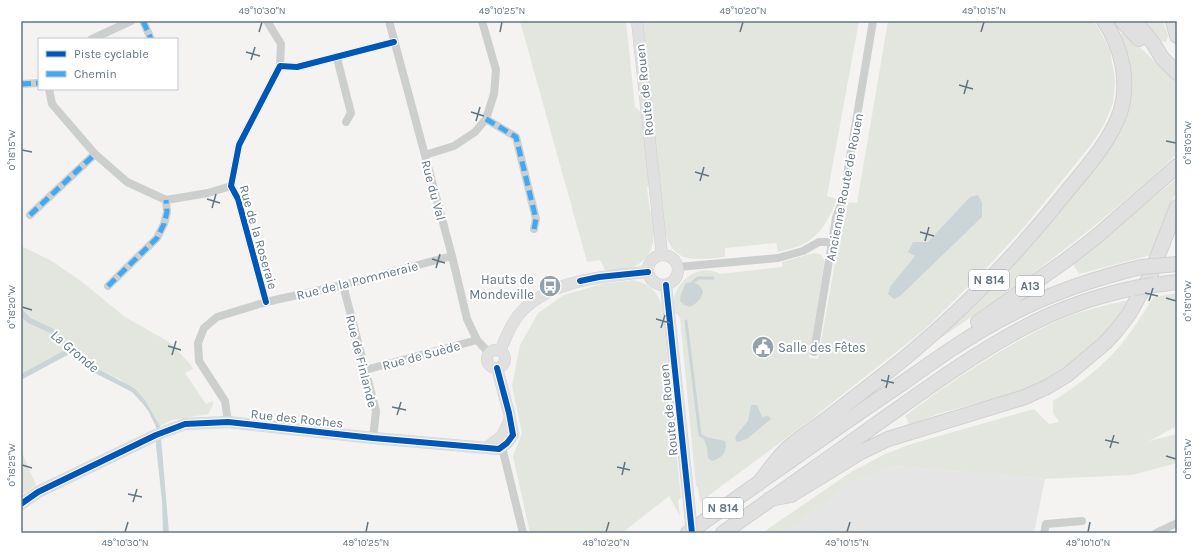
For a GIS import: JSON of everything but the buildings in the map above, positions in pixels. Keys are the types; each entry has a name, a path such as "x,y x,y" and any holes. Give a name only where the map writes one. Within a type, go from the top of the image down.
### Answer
{"highway":[{"name":"N 814","path":"758,484 788,448 906,356 977,292 1036,229 1096,154 1110,133 1117,119 1122,106 1124,91 1123,65 1114,39 1104,21"},
{"path":"1122,21 1148,49 1162,58 1177,73"},
{"path":"1135,21 1154,43 1162,58"},
{"path":"1173,21 1177,36"},
{"name":"A13","path":"878,399 886,386 1065,262 1102,232 1177,166"},
{"path":"770,499 791,494 861,452 888,439 1025,397 1047,387 1071,373 1105,343 1129,314 1149,278 1177,207"},
{"name":"N 814","path":"688,533 878,399 965,340 1011,314 1066,289 1102,277 1142,267 1171,264"},
{"name":"N 814","path":"723,533 935,383 1025,327 1060,311 1096,298 1154,284 1177,282"}],"street":[{"path":"94,38 131,21"},
{"path":"143,21 152,38"},
{"path":"267,21 281,44 280,66 297,67 337,58 394,42"},
{"name":"Rue du Val","path":"389,21 452,256 467,319 477,340 495,352"},
{"path":"425,155 454,146 475,132 486,119 494,94 496,70 482,21"},
{"name":"Route de Rouen","path":"637,21 662,254"},
{"name":"Ancienne Route de Rouen","path":"814,352 836,218 843,199 873,21"},
{"path":"337,58 351,113 346,122"},
{"name":"Rue de la Roseraie","path":"266,302 238,200 231,186 240,145 280,66"},
{"path":"21,84 38,83"},
{"path":"49,90 52,104 95,154 127,182 166,200 208,193 231,186"},
{"path":"486,119 516,137 536,219 534,229"},
{"path":"30,215 95,154"},
{"path":"108,286 157,238 164,224 167,212 166,200"},
{"path":"678,267 778,258 803,251 820,242 833,242"},
{"path":"662,254 671,256 677,263 678,267 678,275 676,279 666,285 658,284 651,280 648,272 648,267 653,258 662,254"},
{"name":"Rue de la Pommeraie","path":"228,422 225,401 199,361 198,343 204,328 216,317 266,302 343,285 452,256"},
{"path":"501,442 507,444 513,435 497,368 502,366 505,361 504,355 495,352 522,310 544,294 580,281 599,277 648,272"},
{"name":"Rue de Finlande","path":"343,285 376,411 373,438"},
{"name":"Route de Rouen","path":"666,285 692,533"},
{"name":"Rue de Suède","path":"365,370 477,340"},
{"name":"Rue des Roches","path":"21,504 38,492 158,434 185,424 228,422 373,438 499,449 501,442"},
{"path":"501,442 523,533"},
{"path":"1044,533 1046,524 1082,521"},
{"path":"1156,533 1177,523"}],"shaded area":[{"path":"520,21 626,21 635,107 642,113 650,183 647,188 650,211 653,213 654,230 652,246 649,253 639,264 621,270 605,270 600,260 587,262"},
{"path":"642,21 859,21 827,196 837,199 822,228 809,241 778,252 776,243 725,248 725,257 704,259 686,258 673,249 664,228"},
{"path":"888,21 1094,21 1110,49 1115,81 1113,103 1104,125 1090,146 1025,226 981,274 924,330 813,418 700,502 698,488 696,486 680,318 674,310 674,298 681,284 692,274 698,271 706,270 720,274 782,267 782,262 814,253 820,254 824,259 824,265 809,358 818,359 843,217 849,202 857,203"},
{"path":"1142,21 1163,21 1168,36 1166,42 1157,40"},
{"path":"1122,33 1125,33 1177,83 1177,154 1120,204 1062,251 1032,274 939,339 1067,201 1131,87 1124,43 1120,36"},
{"path":"1177,178 1177,190 1160,228 1151,255 1079,274 1073,264"},
{"path":"21,246 50,260 81,281 125,317 169,342 193,369 185,373 206,404 213,401 213,406 208,414 172,420 160,426 145,400 121,380 93,366 52,328 32,318 21,308"},
{"path":"633,280 652,288 658,296 662,306 681,498 678,500 680,516 669,496 622,533 530,533 513,456 522,433 512,386 520,345 538,313 564,295 602,284"},
{"path":"1177,293 1177,426 1149,441 1177,434 1177,463 1132,475 1045,479 896,466 853,482 784,533 762,533 851,472 885,454 911,444 1034,409 1049,424 1059,422 1053,413 1053,401 1081,382 1116,351 1154,297"},
{"path":"1129,300 1123,312 1105,336 1082,357 1043,384 1004,397 938,414 910,425 905,416 970,370 1039,330 1075,314"},
{"path":"21,317 28,323 50,333 66,348 66,350 21,374"},
{"path":"21,450 36,485 21,495"},
{"path":"896,466 1045,479 1034,533 784,533 853,482"}],"water":[{"path":"978,195 982,203 982,217 900,296 894,299 888,294 890,287 915,256 908,252 913,242 928,242 970,197"},
{"path":"693,282 699,285 703,291 699,300 690,307 684,305 680,301 681,294 686,283"},
{"name":"La Gronde","path":"21,308 31,318 52,328 93,366 134,388 145,400 160,426 169,533 163,533 162,501 156,446 156,427 149,412 132,392 89,370 71,353 21,379 21,374 65,350 66,348 50,333 28,323 21,317"},
{"path":"751,405 757,405 762,417 768,416 771,419 747,439 737,442 735,438 748,421"},
{"path":"706,437 725,441 726,445 723,454 719,458 712,461 708,458 704,439"}],"waterway":[{"path":"693,282 698,278 713,278"},
{"path":"686,321 700,435 705,438"}],"marked path":[{"path":"143,21 151,38"},
{"path":"21,84 38,83"},
{"path":"486,119 516,137 536,219 534,229"},
{"path":"30,215 95,154"},
{"path":"108,286 157,238 164,224 167,212 166,200"}],"cycle path":[{"path":"266,302 238,199 231,186 239,145 280,66 297,67 394,42"},
{"path":"580,281 599,277 648,272"},
{"path":"666,285 692,533"},
{"path":"21,504 38,492 156,435 185,424 228,422 373,438 499,449 507,443 513,435 509,413 497,368"}],"place":[{"name":"Hauts de Mondeville","path":"550,286"},
{"name":"Salle des Fêtes","path":"763,347"}]}
